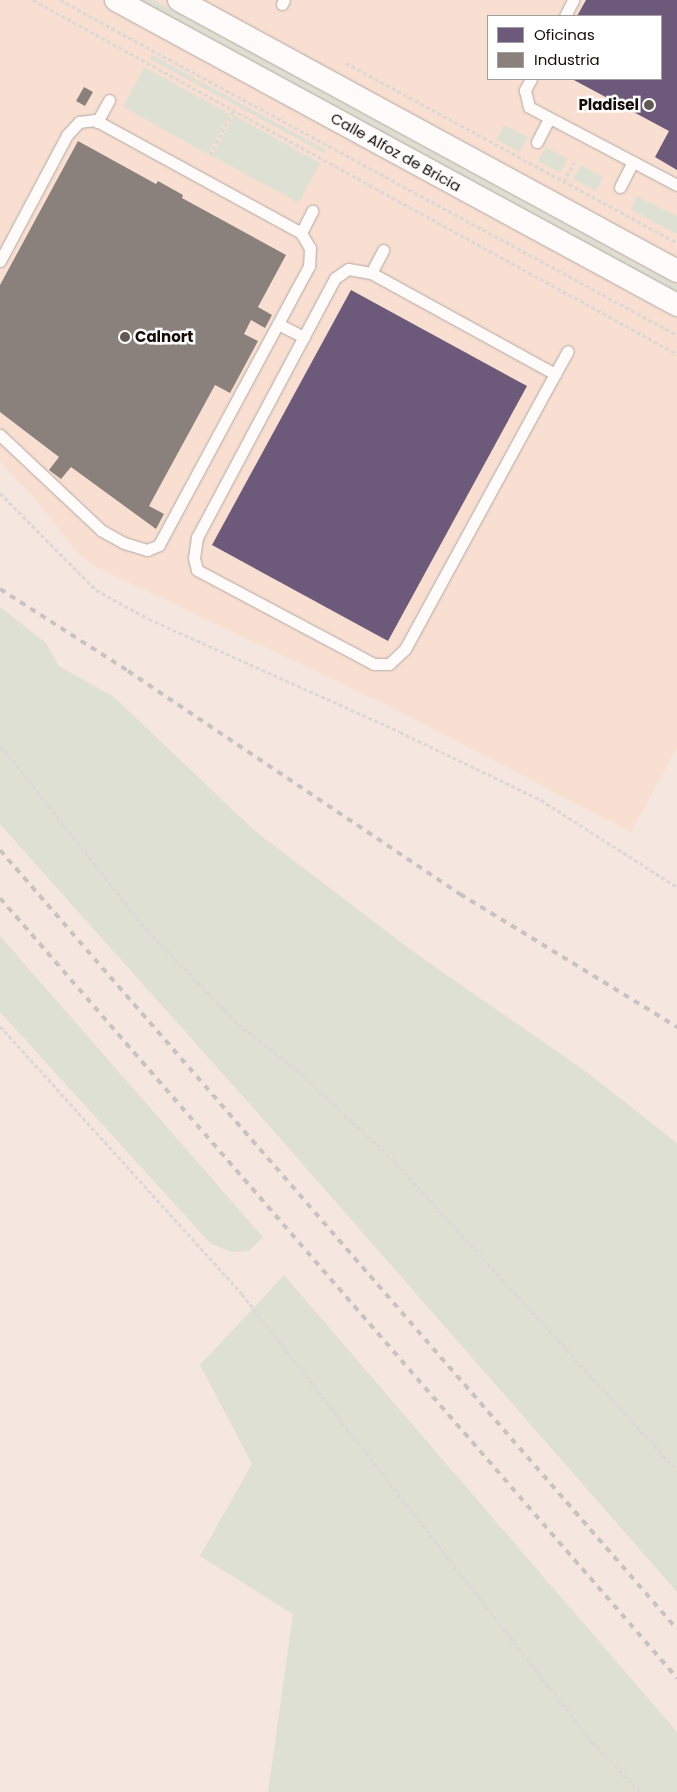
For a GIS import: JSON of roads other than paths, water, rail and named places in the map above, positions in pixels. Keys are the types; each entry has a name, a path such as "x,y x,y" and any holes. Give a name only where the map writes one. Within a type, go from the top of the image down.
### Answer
{"street":[{"name":"Calle Alfoz de Bricia","path":"116,0 677,305"},
{"name":"Calle Alfoz de Bricia","path":"179,0 677,271"}],"lane":[{"path":"566,15 574,0"},
{"path":"531,80 524,98 529,107 677,185"},
{"path":"97,122 109,100"},
{"path":"537,142 549,118"},
{"path":"0,261 67,135 79,122 97,122 301,234 310,248 310,266 159,545 147,550 124,543 101,530 0,435"},
{"path":"620,186 633,162"},
{"path":"301,234 312,211"},
{"path":"371,273 383,250"},
{"path":"556,374 371,273 348,269 335,278 197,537 194,558 197,570 374,664 389,664 404,649 556,374 568,351"},
{"path":"278,324 304,337"}],"railway":[{"path":"0,589 128,671 460,894 677,1027"},
{"path":"0,850 677,1629"},
{"path":"0,898 677,1678"}],"place":[{"name":"Pladisel","path":"649,105"},
{"name":"Calnort","path":"125,337"}]}
